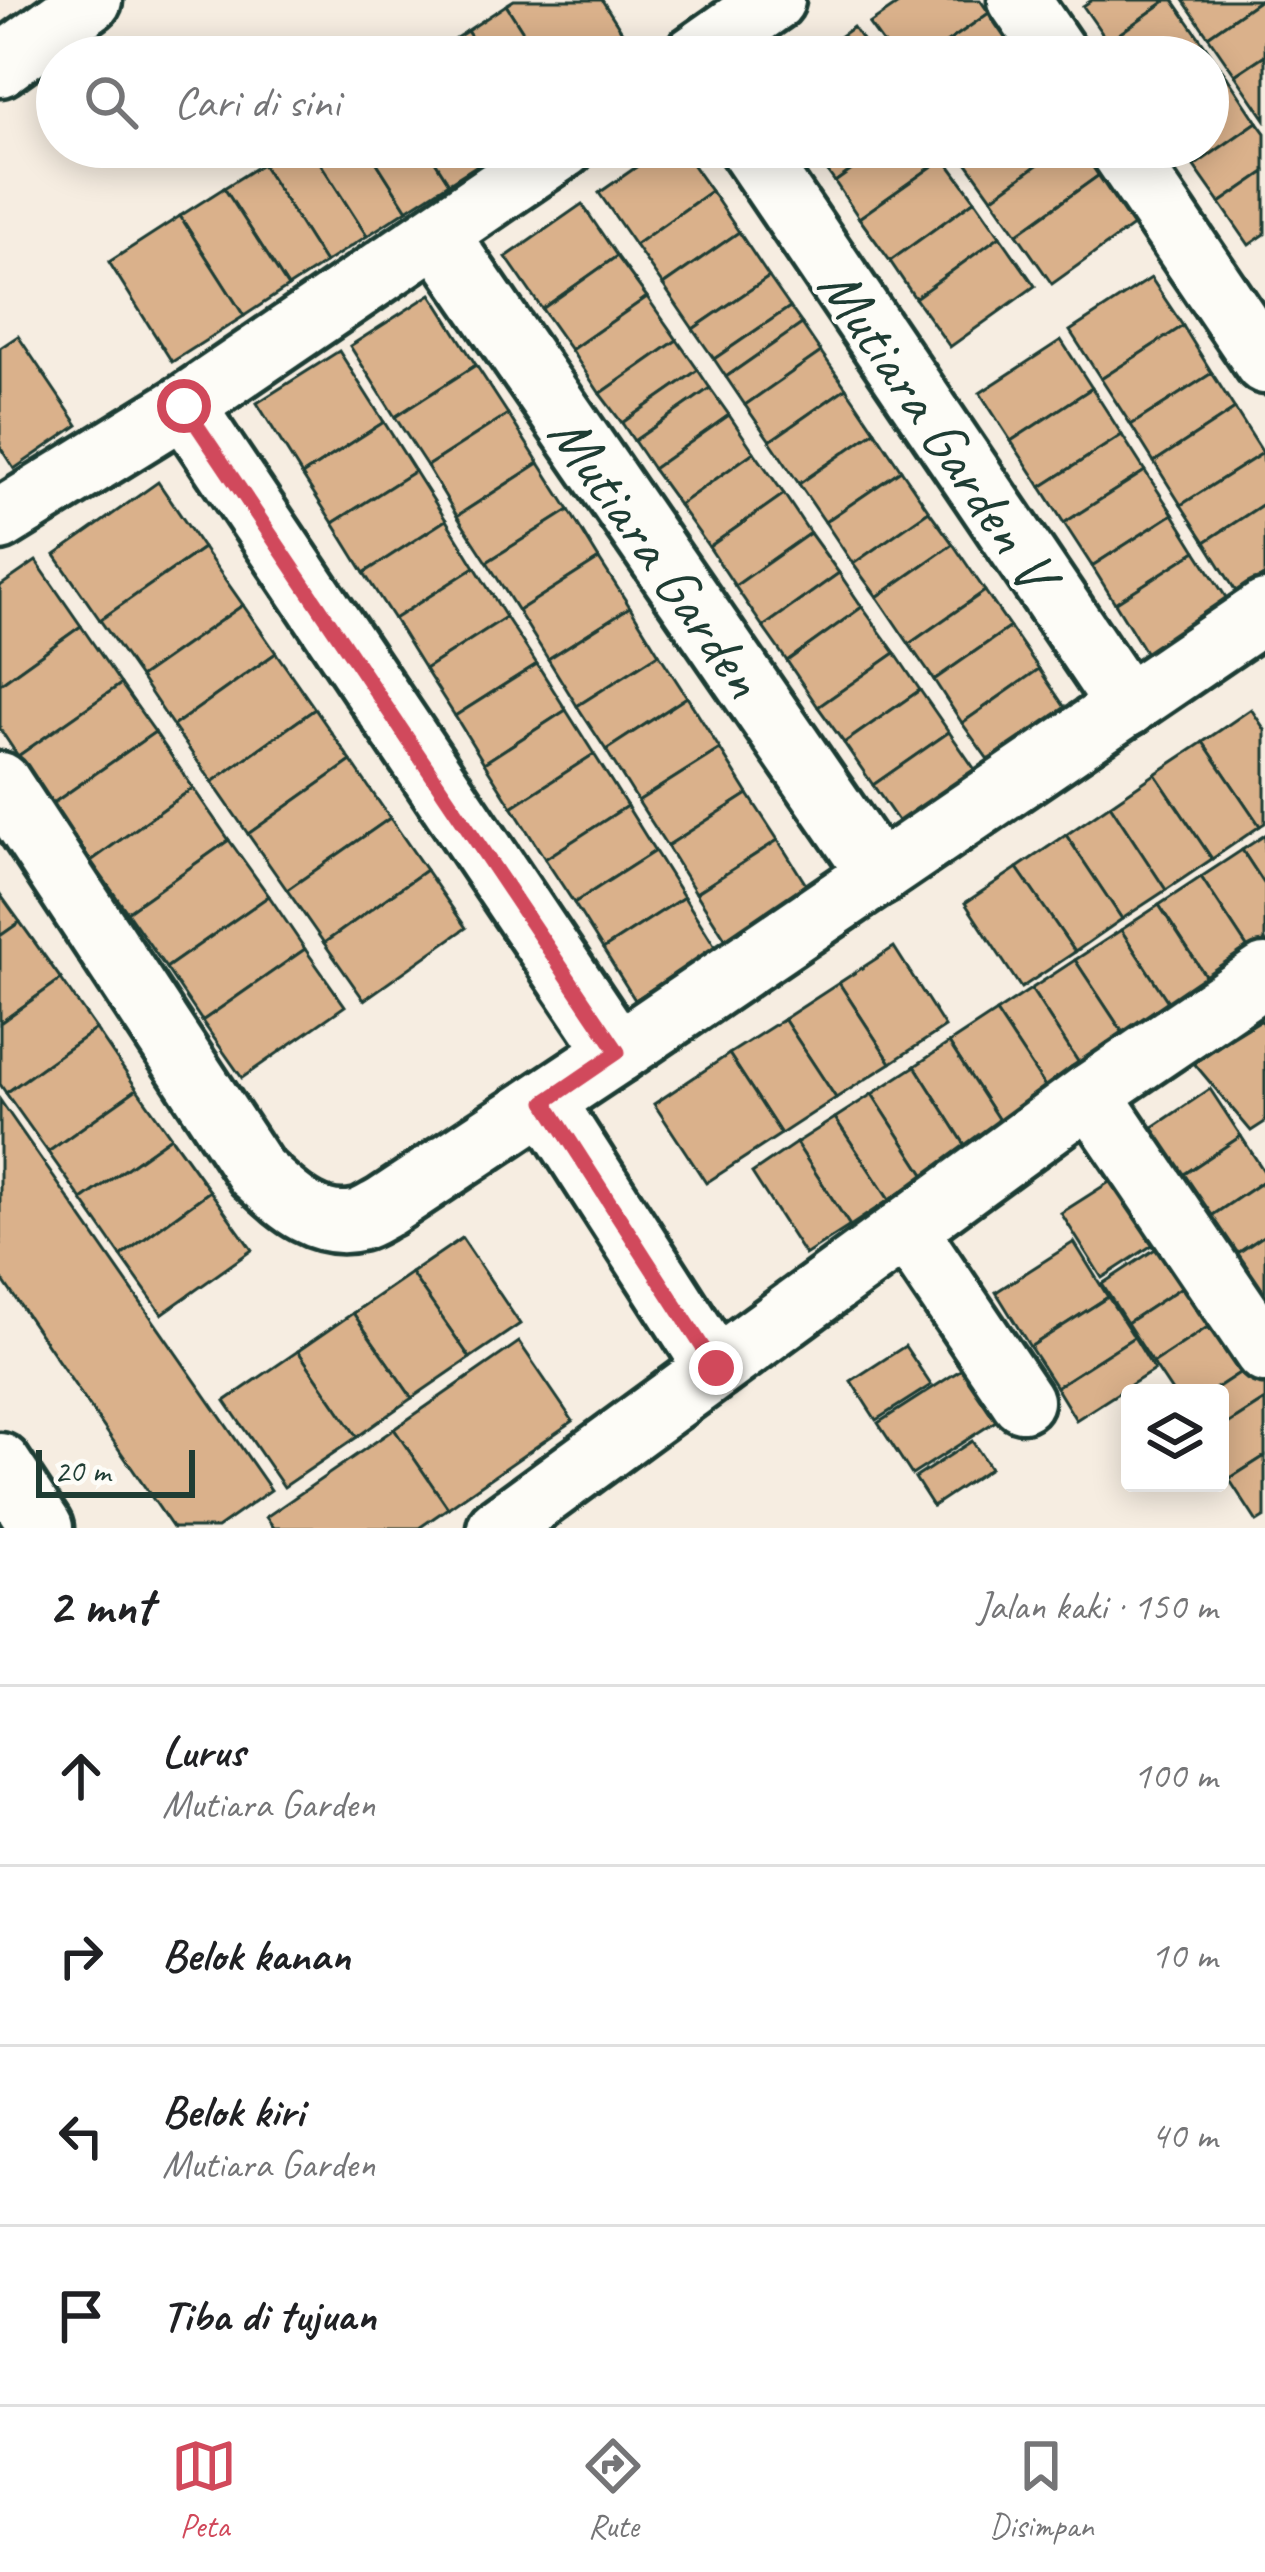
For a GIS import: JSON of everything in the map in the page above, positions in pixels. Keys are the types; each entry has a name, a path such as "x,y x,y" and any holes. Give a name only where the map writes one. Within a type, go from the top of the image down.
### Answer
{"street":[{"path":"41,36 91,0"},
{"path":"723,36 774,0"},
{"path":"1019,0 1044,36"},
{"path":"0,66 36,40"},
{"path":"0,520 184,406 534,168"},
{"name":"Mutiara Garden V","path":"763,168 1127,706"},
{"path":"1133,168 1265,363"},
{"name":"Mutiara Garden","path":"438,235 879,874"},
{"path":"184,406 618,1052"},
{"path":"0,783 256,1172 312,1217 359,1220 545,1102 1265,611"},
{"path":"498,1528 1090,1094 1263,980"},
{"path":"1090,1094 1265,1352"},
{"path":"545,1102 716,1368"},
{"path":"906,1229 1022,1401"},
{"path":"0,1464 42,1528"}],"building":[{"path":"514,0 602,0 625,36 526,36 506,5"},
{"path":"904,0 980,0 989,13 956,36 878,36 869,24"},
{"path":"1092,0 1167,0 1116,36 1104,36 1083,6"},
{"path":"1173,0 1198,36 1116,36"},
{"path":"1183,0 1260,0 1208,36"},
{"path":"1265,0 1265,55 1235,75 1229,66 1229,36 1208,36"},
{"path":"506,5 526,36 470,36 467,31"},
{"path":"989,13 1005,36 956,36"},
{"path":"1265,55 1265,119 1235,75"},
{"path":"1229,80 1257,122 1229,142"},
{"path":"1257,122 1265,133 1265,172 1220,203 1195,168 1229,168 1229,142"},
{"path":"256,168 265,168 325,263 288,287 224,188"},
{"path":"265,168 323,168 367,236 325,263"},
{"path":"323,168 380,168 407,210 367,236"},
{"path":"380,168 439,168 449,183 407,210"},
{"path":"439,168 473,168 449,183"},
{"path":"635,168 695,168 711,191 635,245 599,193"},
{"path":"825,168 855,168 835,182"},
{"path":"855,168 930,168 859,218 835,182"},
{"path":"930,168 951,168 975,200 890,261 859,218"},
{"path":"970,168 1033,168 992,198"},
{"path":"1033,168 1098,168 1102,173 1017,234 992,198"},
{"path":"1265,172 1265,234 1249,245 1220,203"},
{"path":"1102,173 1137,223 1052,284 1017,234"},
{"path":"224,188 288,287 244,316 180,216"},
{"path":"711,191 739,232 663,285 635,245"},
{"path":"975,200 1000,236 915,298 890,261"},
{"path":"582,204 617,256 542,309 506,257"},
{"path":"180,216 244,316 172,362 109,262"},
{"path":"739,232 769,277 693,329 663,285"},
{"path":"1000,236 1035,286 950,347 915,298"},
{"path":"617,256 647,297 571,350 542,309"},
{"path":"769,277 790,307 714,359 693,329"},
{"path":"1151,278 1183,326 1101,379 1070,331"},
{"path":"431,294 476,365 395,417 350,346"},
{"path":"647,297 677,340 600,394 571,350"},
{"path":"790,307 802,324 726,377 714,359"},
{"path":"802,324 821,352 745,405 726,377"},
{"path":"1183,326 1212,373 1131,425 1101,379"},
{"path":"18,336 78,425 14,469 0,447 0,348"},
{"path":"677,340 698,370 622,423 600,394"},
{"path":"1061,340 1092,388 1011,441 980,393"},
{"path":"339,351 384,422 302,475 257,403"},
{"path":"821,352 846,388 770,441 745,405"},
{"path":"476,365 508,414 427,466 395,417"},
{"path":"698,370 710,388 634,441 622,423"},
{"path":"1212,373 1235,409 1154,462 1131,425"},
{"path":"710,388 729,415 653,469 634,441"},
{"path":"846,388 875,431 799,484 770,441"},
{"path":"1092,388 1122,435 1041,487 1011,441"},
{"path":"1235,409 1263,453 1181,505 1154,462"},
{"path":"508,414 539,463 457,516 427,466"},
{"path":"729,415 754,452 679,505 653,469"},
{"path":"384,422 415,471 333,523 302,475"},
{"path":"875,431 901,470 825,522 799,484"},
{"path":"1122,435 1145,471 1064,523 1041,487"},
{"path":"754,452 784,494 709,547 679,505"},
{"path":"1263,453 1265,503 1205,542 1181,505"},
{"path":"539,463 569,510 487,562 457,516"},
{"path":"901,470 929,511 853,564 825,522"},
{"path":"415,471 446,520 364,573 333,523"},
{"path":"1145,471 1173,514 1092,566 1064,523"},
{"path":"158,482 203,548 100,620 55,555"},
{"path":"784,494 810,533 735,586 709,547"},
{"path":"1265,503 1265,575 1237,593 1205,542"},
{"path":"569,510 599,559 518,611 487,562"},
{"path":"929,511 953,544 877,597 853,564"},
{"path":"1173,514 1196,551 1115,603 1092,566"},
{"path":"446,520 475,567 394,619 364,573"},
{"path":"810,533 839,573 763,627 735,586"},
{"path":"953,544 985,591 909,644 877,597"},
{"path":"203,548 243,605 140,677 100,620"},
{"path":"1196,551 1229,602 1147,655 1115,603"},
{"path":"599,559 630,607 548,659 518,611"},
{"path":"36,561 81,626 0,684 0,586"},
{"path":"475,567 506,617 425,669 394,619"},
{"path":"839,573 862,607 787,661 763,627"},
{"path":"985,591 1010,627 934,680 909,644"},
{"path":"243,605 276,653 173,726 140,677"},
{"path":"630,607 659,654 577,706 548,659"},
{"path":"862,607 895,653 818,707 787,661"},
{"path":"506,617 537,664 455,716 425,669"},
{"path":"81,626 121,684 18,756 0,729 0,684"},
{"path":"1010,627 1039,669 962,723 934,680"},
{"path":"276,653 315,709 212,782 173,726"},
{"path":"895,653 920,690 844,743 818,707"},
{"path":"659,654 687,697 606,750 577,706"},
{"path":"537,664 566,710 484,763 455,716"},
{"path":"1039,669 1068,712 992,765 962,723"},
{"path":"121,684 155,732 52,804 18,756"},
{"path":"920,690 949,732 873,785 844,743"},
{"path":"687,697 720,749 638,801 606,750"},
{"path":"315,709 351,761 248,834 212,782"},
{"path":"1251,709 1265,730 1265,823 1260,826 1203,742"},
{"path":"566,710 594,754 512,807 484,763"},
{"path":"155,732 193,788 91,861 52,804"},
{"path":"949,732 978,774 903,828 873,785"},
{"path":"1203,742 1260,826 1212,859 1155,774"},
{"path":"720,749 748,794 667,846 638,801"},
{"path":"594,754 627,806 545,859 512,807"},
{"path":"351,761 390,818 287,890 248,834"},
{"path":"1155,774 1212,859 1166,890 1110,805"},
{"path":"193,788 229,840 127,912 91,861"},
{"path":"748,794 778,840 696,893 667,846"},
{"path":"1110,805 1166,890 1122,919 1066,835"},
{"path":"627,806 655,851 574,903 545,859"},
{"path":"390,818 426,870 324,943 287,890"},
{"path":"1066,835 1122,919 1075,952 1017,868"},
{"path":"1265,835 1265,885 1242,850"},
{"path":"229,840 269,896 166,968 127,912"},
{"path":"778,840 810,891 728,943 696,893"},
{"path":"1242,850 1265,885 1265,952 1255,959 1201,877"},
{"path":"655,851 684,897 603,949 574,903"},
{"path":"1017,868 1075,952 1021,988 965,903"},
{"path":"426,870 466,928 364,1000 324,943"},
{"path":"1201,877 1255,959 1212,986 1159,905"},
{"path":"0,894 20,922 0,936"},
{"path":"269,896 305,949 202,1021 166,968"},
{"path":"684,897 716,948 635,1000 603,949"},
{"path":"1159,905 1212,986 1174,1011 1121,930"},
{"path":"20,922 61,979 0,1023 0,936"},
{"path":"1121,930 1174,1011 1129,1042 1075,960"},
{"path":"894,947 945,1027 891,1063 839,983"},
{"path":"305,949 345,1006 242,1078 202,1021"},
{"path":"1075,960 1129,1042 1084,1071 1031,989"},
{"path":"61,979 96,1029 6,1093 0,1084 0,1023"},
{"path":"839,983 891,1063 836,1098 784,1019"},
{"path":"1031,989 1084,1071 1050,1094 996,1012"},
{"path":"996,1012 1050,1094 1002,1125 949,1043"},
{"path":"784,1019 836,1098 781,1134 729,1054"},
{"path":"1261,1020 1265,1026 1265,1122 1251,1131 1193,1062"},
{"path":"96,1029 137,1089 48,1152 6,1093"},
{"path":"949,1043 1002,1125 967,1148 915,1066"},
{"path":"729,1054 781,1134 706,1183 654,1104"},
{"path":"915,1066 967,1148 925,1176 872,1094"},
{"path":"137,1089 171,1137 82,1200 48,1152"},
{"path":"1210,1089 1241,1136 1183,1175 1152,1128"},
{"path":"872,1094 925,1176 889,1200 835,1118"},
{"path":"0,1100 271,1490 217,1528 173,1528 0,1276"},
{"path":"835,1118 889,1200 850,1226 796,1143"},
{"path":"1241,1136 1265,1180 1210,1217 1183,1175"},
{"path":"171,1137 210,1191 121,1256 82,1200"},
{"path":"796,1143 850,1226 805,1255 752,1173"},
{"path":"1122,1174 1163,1238 1102,1278 1061,1213"},
{"path":"1265,1180 1265,1235 1235,1255 1210,1217"},
{"path":"210,1191 252,1250 162,1314 121,1256"},
{"path":"1265,1235 1265,1291 1261,1294 1235,1255"},
{"path":"462,1238 520,1324 470,1358 411,1273"},
{"path":"1172,1238 1197,1277 1127,1323 1102,1284"},
{"path":"1074,1242 1108,1297 1030,1347 996,1292"},
{"path":"411,1273 470,1358 412,1398 353,1313"},
{"path":"1197,1277 1223,1317 1153,1363 1127,1323"},
{"path":"1108,1297 1134,1337 1056,1387 1030,1347"},
{"path":"353,1313 412,1398 357,1437 298,1351"},
{"path":"1223,1317 1253,1364 1223,1384 1167,1384 1153,1363"},
{"path":"1134,1337 1154,1370 1132,1384 1121,1384 1121,1391 1076,1420 1056,1387"},
{"path":"519,1342 573,1421 448,1508 394,1429"},
{"path":"905,1346 931,1385 876,1420 851,1381"},
{"path":"298,1351 357,1437 284,1487 225,1401"},
{"path":"1253,1364 1265,1383 1265,1400 1229,1423 1229,1384 1223,1384"},
{"path":"965,1367 999,1419 912,1475 878,1423"},
{"path":"1265,1400 1265,1456 1229,1479 1229,1423"},
{"path":"394,1429 448,1508 419,1528 274,1528 266,1517"},
{"path":"972,1441 990,1468 933,1506 915,1478"},
{"path":"1265,1456 1265,1517 1257,1522 1229,1479"}],"route":[{"path":"184,406 618,1052 545,1102 716,1368"}]}
